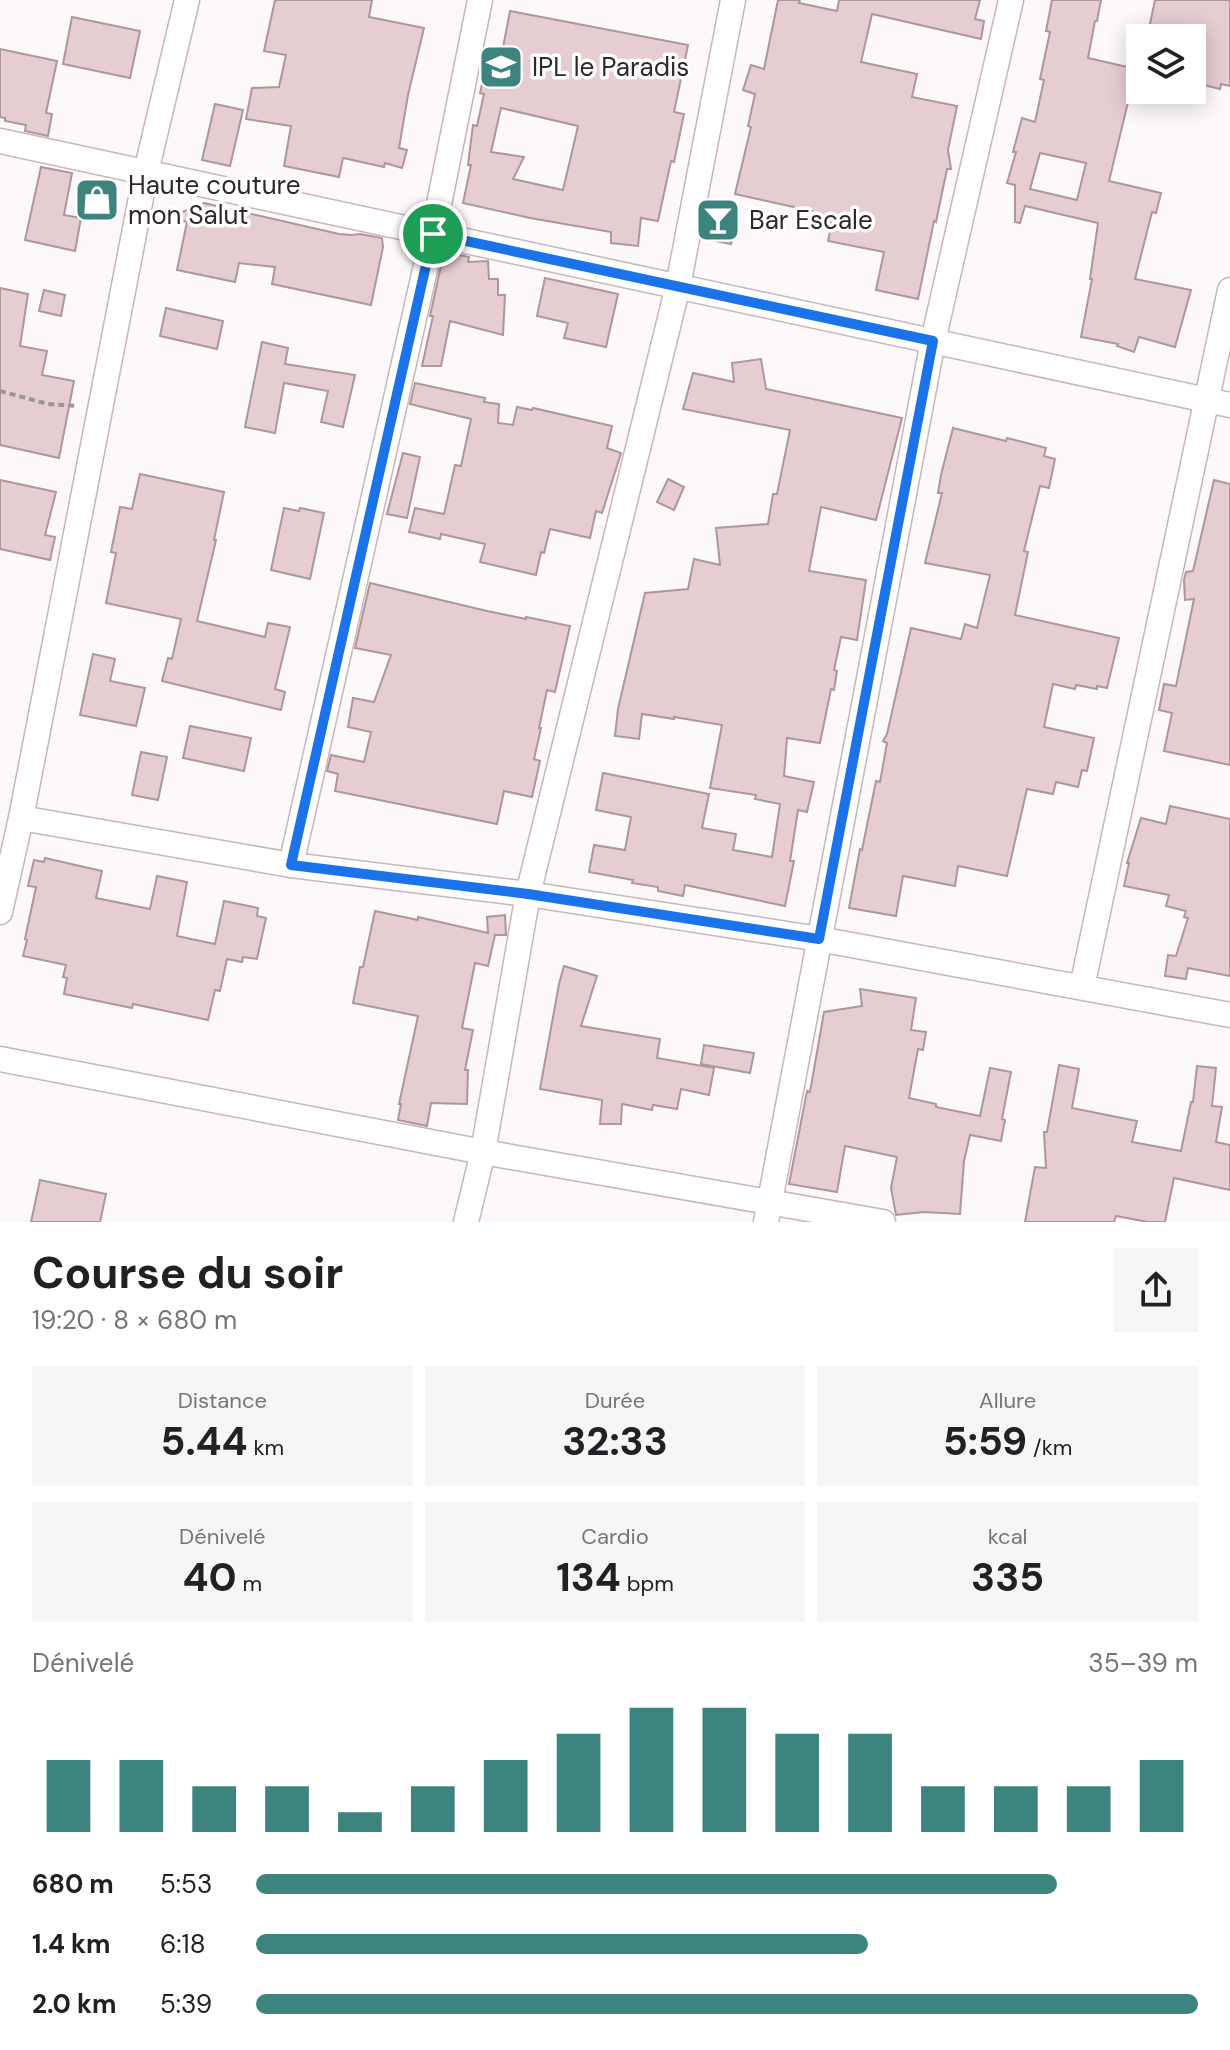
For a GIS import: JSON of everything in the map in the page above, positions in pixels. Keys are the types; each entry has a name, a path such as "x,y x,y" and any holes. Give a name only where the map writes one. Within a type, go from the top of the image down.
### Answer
{"street":[{"path":"0,912 21,818 146,172 187,0"},
{"path":"291,865 433,234 480,0"},
{"path":"466,1222 483,1152 528,894 678,286 733,0"},
{"path":"768,1212 933,341 1011,0"},
{"path":"0,141 1218,402"},
{"path":"1082,987 1218,402 1230,290"},
{"path":"21,818 291,865 528,894 819,939 1230,1015"},
{"path":"0,1059 483,1152 768,1212 883,1222"}],"path":[{"path":"0,391 48,404 100,408"}],"building":[{"path":"275,0 372,0 369,17 424,28 399,148 407,150 402,168 343,158 339,177 284,166 291,126 246,119 252,88 279,87 286,55 264,51"},
{"path":"778,0 800,0 799,3 837,11 839,0 980,0 975,19 984,21 981,39 872,14 861,62 917,74 912,97 957,106 948,150 951,169 947,169 918,299 876,290 884,252 828,241 832,222 810,218 812,211 735,194 751,127 748,126 755,94 743,90 751,65 764,69"},
{"path":"1052,0 1101,0 1088,58 1126,67 1128,104 1109,181 1161,193 1156,213 1152,212 1135,279 1191,290 1175,347 1139,337 1134,352 1118,344 1081,337 1098,223 1025,206 1020,223 1015,222 1015,185 1007,183 1022,118 1035,122 1050,32 1046,31","holes":["1040,153 1086,163 1077,200 1030,189"]},
{"path":"1155,0 1230,0 1230,86 1221,84 1220,89 1206,86 1206,24 1150,24"},
{"path":"510,11 688,45 674,112 684,114 674,162 671,161 658,221 641,218 638,246 611,243 611,232 463,203 471,165 468,165 473,125 477,126 484,94 480,93 489,55 501,58","holes":["501,108 578,126 563,190 513,179 524,157 491,152"]},
{"path":"72,17 140,31 130,78 63,64"},
{"path":"0,49 57,61 46,113 52,114 48,136 25,131 26,125 0,117"},
{"path":"215,104 243,110 230,166 202,160"},
{"path":"41,167 72,173 64,215 81,218 75,251 25,240"},
{"path":"204,203 339,234 382,238 383,247 371,305 272,284 275,267 239,263 235,282 177,270 187,222 170,217"},
{"path":"716,214 736,218 731,244 711,240"},
{"path":"444,252 469,257 468,262 488,261 489,279 498,279 498,295 505,295 503,335 450,321 441,366 422,366 433,316 430,316"},
{"path":"545,278 618,294 606,347 564,338 568,323 537,316"},
{"path":"0,288 28,294 20,346 47,351 42,375 74,381 59,458 0,445"},
{"path":"44,290 65,295 61,316 39,311"},
{"path":"166,308 223,321 217,349 160,336"},
{"path":"262,342 288,348 285,364 355,375 343,427 321,422 328,391 284,383 275,433 245,427"},
{"path":"761,359 766,389 902,418 876,520 821,507 809,571 866,580 857,640 841,637 834,670 837,671 834,690 831,689 820,743 787,738 784,776 814,782 807,812 798,810 790,861 794,861 785,906 685,885 683,896 658,891 658,887 632,883 633,880 589,872 594,845 625,850 631,817 596,810 603,773 709,794 702,828 736,834 733,850 772,857 780,804 755,799 756,795 710,788 722,725 642,714 639,739 615,736 618,709 645,593 688,589 694,559 720,565 716,528 768,524 790,430 683,409 693,373 734,382 732,363"},
{"path":"415,383 485,398 484,402 499,404 498,423 513,425 517,407 612,426 607,448 621,453 602,513 596,511 590,538 550,529 536,575 480,562 485,544 441,534 440,539 409,532 415,508 444,514 455,465 461,466 471,419 410,404"},
{"path":"953,428 1046,448 1044,456 1055,459 1049,488 1040,486 1024,551 1028,552 1015,615 1119,638 1107,688 1076,685 1075,689 1053,684 1044,727 1094,738 1087,771 1082,770 1078,787 1056,782 1053,794 1027,789 1007,876 958,866 955,886 903,876 896,916 849,908 876,781 880,782 887,743 883,741 911,628 961,639 965,624 977,628 990,575 925,563 942,493 938,493"},
{"path":"403,453 420,457 407,518 387,514"},
{"path":"140,474 224,492 197,621 265,637 268,623 290,627 275,689 285,692 281,710 162,681 168,658 172,659 181,619 106,603 116,553 111,552 120,507 132,509"},
{"path":"668,479 684,487 674,510 657,502"},
{"path":"0,480 56,492 45,535 55,537 50,560 0,549"},
{"path":"1214,480 1230,484 1230,765 1164,751 1172,713 1159,710 1164,684 1176,686 1194,599 1185,600 1184,580 1186,572 1193,571"},
{"path":"284,508 324,513 310,579 271,570"},
{"path":"370,583 487,611 570,626 555,692 547,690 534,759 540,761 532,797 504,791 497,824 335,791 338,774 327,771 331,755 364,762 371,732 348,727 353,698 374,702 391,655 355,648"},
{"path":"93,654 115,659 110,681 145,688 136,726 80,715"},
{"path":"190,726 251,738 244,771 183,758"},
{"path":"141,752 167,757 158,800 132,795"},
{"path":"1170,806 1230,819 1230,976 1188,968 1186,979 1165,976 1168,955 1176,956 1188,918 1184,917 1186,911 1166,906 1169,895 1124,886 1127,863 1141,818 1166,824"},
{"path":"45,858 102,871 96,898 150,909 157,876 187,882 177,936 215,944 224,901 258,908 257,916 266,918 257,959 243,957 242,962 227,959 220,991 215,990 208,1020 133,1004 132,1008 64,994 66,965 23,956 36,887 28,886 34,860 44,862"},
{"path":"375,911 488,933 487,917 505,915 506,935 495,935 488,966 475,963 462,1028 473,1030 465,1070 468,1070 467,1104 431,1103 427,1126 398,1120 418,1016 353,1003"},
{"path":"564,966 597,976 581,1026 660,1039 657,1058 714,1068 709,1095 681,1089 677,1109 653,1105 652,1110 622,1104 621,1124 600,1124 602,1100 540,1089"},
{"path":"860,989 916,998 911,1030 926,1032 923,1050 918,1049 909,1098 980,1116 990,1068 1011,1072 1001,1141 970,1135 964,1161 960,1214 924,1212 896,1215 891,1188 897,1157 845,1146 837,1192 789,1184 824,1012 862,1006"},
{"path":"704,1045 754,1053 750,1073 701,1064"},
{"path":"1059,1065 1079,1069 1072,1108 1137,1121 1132,1142 1181,1151 1193,1102 1197,1066 1216,1068 1212,1106 1222,1107 1216,1142 1230,1145 1230,1190 1174,1178 1165,1222 1116,1216 1114,1222 1025,1222 1035,1167 1046,1168 1044,1132 1047,1132"},
{"path":"40,1180 106,1194 100,1222 31,1222"}],"place":[{"name":"IPL le Paradis","path":"501,67"},
{"name":"Haute couture mon Salut","path":"97,200"},
{"name":"Bar Escale","path":"718,220"}],"route":[{"path":"433,234 933,341 819,939 528,894 291,865 433,234"}]}
